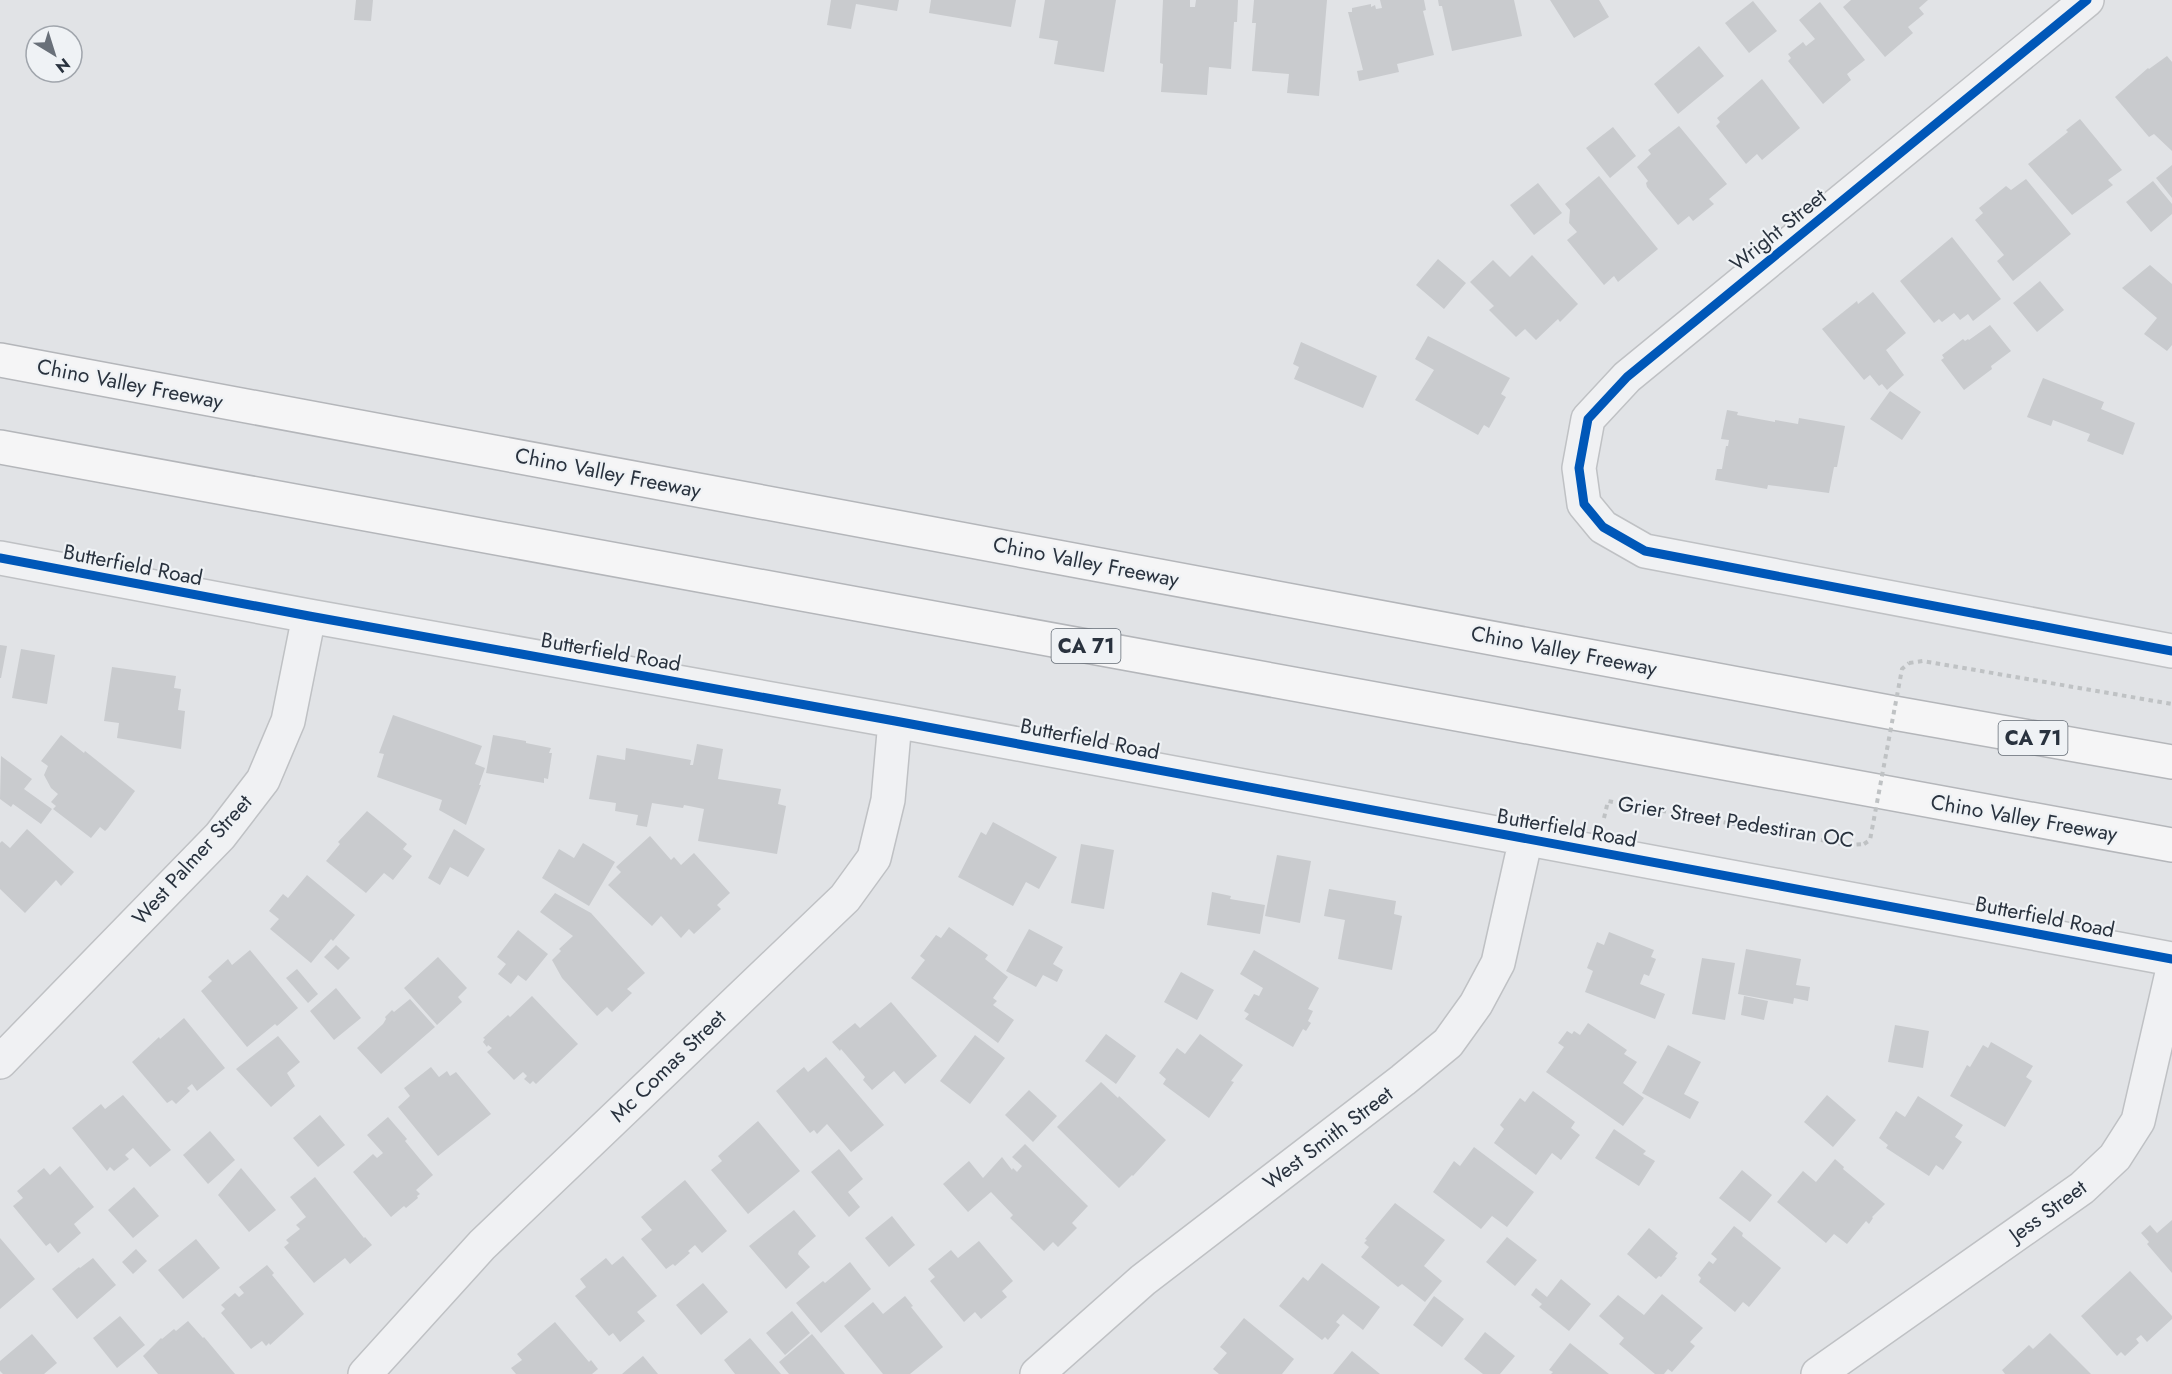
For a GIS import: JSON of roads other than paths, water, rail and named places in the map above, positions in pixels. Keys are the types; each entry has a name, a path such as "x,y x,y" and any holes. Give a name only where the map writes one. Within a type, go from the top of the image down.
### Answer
{"highway":[{"name":"Chino Valley Freeway","path":"0,360 1870,709 2172,762"},
{"name":"Chino Valley Freeway","path":"0,447 2172,845"}],"street":[{"name":"Wright Street","path":"2086,0 1627,377 1588,419 1579,468 1584,504 1603,527 1645,551 2172,651"},
{"name":"Butterfield Road","path":"0,558 895,721 2172,959"},
{"name":"West Palmer Street","path":"0,1062 220,836 263,780 288,721 309,616"},
{"name":"Mc Comas Street","path":"365,1374 482,1245 845,898 874,858 888,800 895,721"},
{"name":"West Smith Street","path":"1037,1374 1143,1280 1448,1043 1476,1004 1498,963 1526,838"},
{"name":"Jess Street","path":"1818,1374 2082,1188 2115,1157 2138,1121 2172,973"}]}
